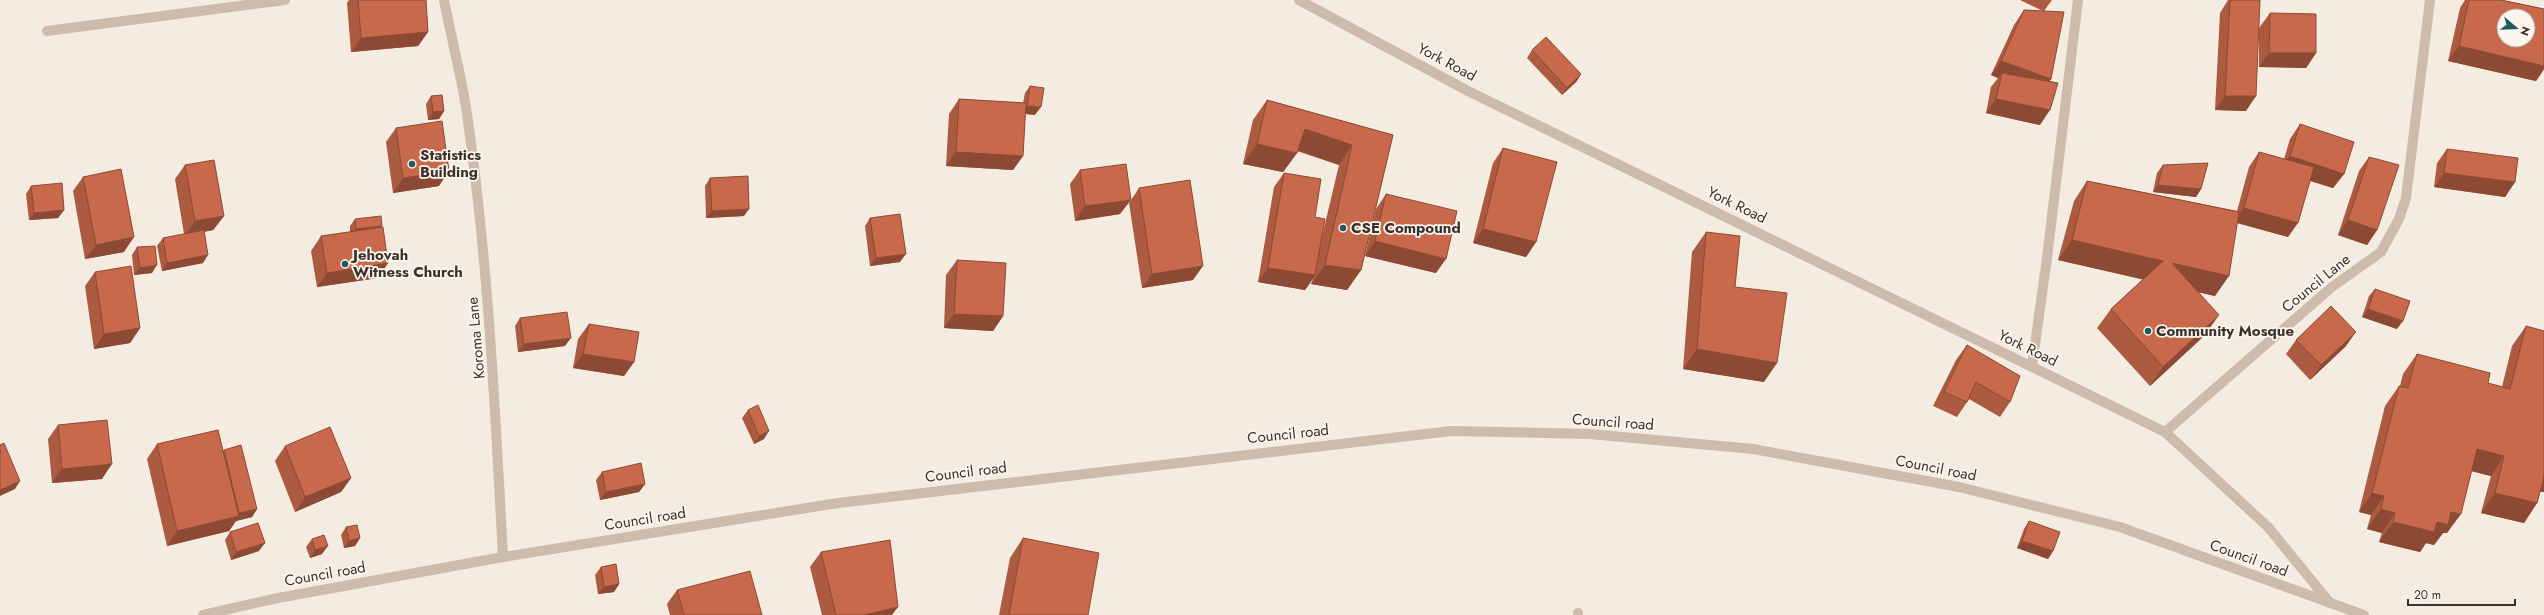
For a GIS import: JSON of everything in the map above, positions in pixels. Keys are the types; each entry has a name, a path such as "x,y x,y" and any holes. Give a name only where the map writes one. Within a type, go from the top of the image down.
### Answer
{"street":[{"path":"47,31 285,0"},
{"name":"Koroma Lane","path":"444,0 465,106 484,251 494,380 503,557"},
{"name":"York Road","path":"1299,0 1468,91 2164,432"},
{"path":"2032,366 2048,258 2078,0"},
{"name":"Council Lane","path":"2164,432 2332,287 2381,252 2399,219 2406,198 2430,0"},
{"name":"Council road","path":"203,615 278,598 503,557 838,503 1219,457 1451,431 1590,434 1753,449 1959,487 2120,527 2364,615"},
{"path":"2164,432 2268,527 2330,603"}],"building":[{"path":"358,0 426,0 428,32 361,38"},
{"path":"2230,0 2260,0 2256,96 2225,96"},
{"path":"2469,0 2501,0 2544,9 2544,66 2459,46"},
{"path":"2024,10 2064,12 2051,79 2001,61"},
{"path":"2270,13 2316,14 2316,53 2269,53"},
{"path":"1546,37 1581,74 1567,88 1532,50"},
{"path":"2002,73 2058,83 2050,110 1996,99"},
{"path":"1030,86 1044,88 1041,107 1027,106"},
{"path":"442,95 444,111 433,112 431,96"},
{"path":"959,99 1026,103 1023,156 956,152"},
{"path":"1267,100 1393,135 1361,270 1325,265 1352,145 1305,129 1297,153 1257,144"},
{"path":"442,121 449,171 403,178 396,128"},
{"path":"2300,124 2354,142 2344,174 2290,156"},
{"path":"1503,148 1557,162 1536,242 1483,229"},
{"path":"2447,149 2518,158 2515,182 2444,173"},
{"path":"2259,152 2314,167 2298,223 2244,208"},
{"path":"2369,157 2399,165 2377,230 2348,220"},
{"path":"214,160 224,216 195,221 185,165"},
{"path":"2208,163 2201,189 2158,185 2163,165"},
{"path":"1126,164 1131,200 1085,206 1080,170"},
{"path":"121,169 134,237 96,245 83,177"},
{"path":"1284,173 1321,179 1315,217 1325,219 1315,275 1268,268"},
{"path":"748,176 749,209 712,211 710,178"},
{"path":"1190,180 1203,266 1152,274 1139,188"},
{"path":"2087,181 2239,212 2229,276 2172,263 2219,315 2163,367 2111,309 2163,261 2072,240"},
{"path":"62,183 64,210 34,213 31,186"},
{"path":"1386,194 1457,211 1446,259 1375,241"},
{"path":"900,214 906,254 876,258 870,218"},
{"path":"381,216 382,226 356,229 355,219"},
{"path":"383,227 388,263 327,273 321,236"},
{"path":"204,230 208,255 167,263 163,238"},
{"path":"1706,232 1740,236 1735,287 1787,293 1777,363 1697,349"},
{"path":"155,246 157,265 140,268 137,247"},
{"path":"957,260 1006,263 1003,316 954,314"},
{"path":"131,266 140,328 104,334 95,272"},
{"path":"2375,289 2410,301 2403,321 2368,309"},
{"path":"2331,306 2356,332 2321,365 2296,340"},
{"path":"567,312 571,338 524,344 520,318"},
{"path":"589,324 639,332 634,362 583,354"},
{"path":"2526,326 2544,331 2544,477 2537,503 2495,493 2504,456 2477,449 2461,514 2451,512 2448,525 2437,522 2434,532 2393,522 2395,513 2381,509 2384,496 2372,493 2399,386 2408,388 2417,354 2490,373 2488,383 2510,389"},
{"path":"1967,345 2020,376 2010,402 1976,382 1967,402 1944,392"},
{"path":"758,405 769,431 759,436 748,410"},
{"path":"107,420 112,464 62,469 58,425"},
{"path":"330,427 351,478 305,497 285,446"},
{"path":"218,430 239,516 177,531 157,444"},
{"path":"4,443 20,481 0,490 0,445"},
{"path":"241,445 257,509 239,513 224,450"},
{"path":"641,463 645,484 606,492 602,472"},
{"path":"2029,521 2060,532 2053,551 2022,541"},
{"path":"258,523 265,543 236,552 230,532"},
{"path":"357,525 360,538 349,541 346,527"},
{"path":"324,535 328,546 315,550 312,539"},
{"path":"1023,538 1099,553 1088,615 1009,615"},
{"path":"890,540 898,607 864,615 836,615 821,552"},
{"path":"616,564 619,584 604,587 601,567"},
{"path":"750,571 762,615 684,615 677,590"}],"place":[{"name":"Statistics Building","path":"412,164"},
{"name":"CSE Compound","path":"1343,228"},
{"name":"Jehovah Witness Church","path":"345,264"},
{"name":"Community Mosque","path":"2148,331"}]}
